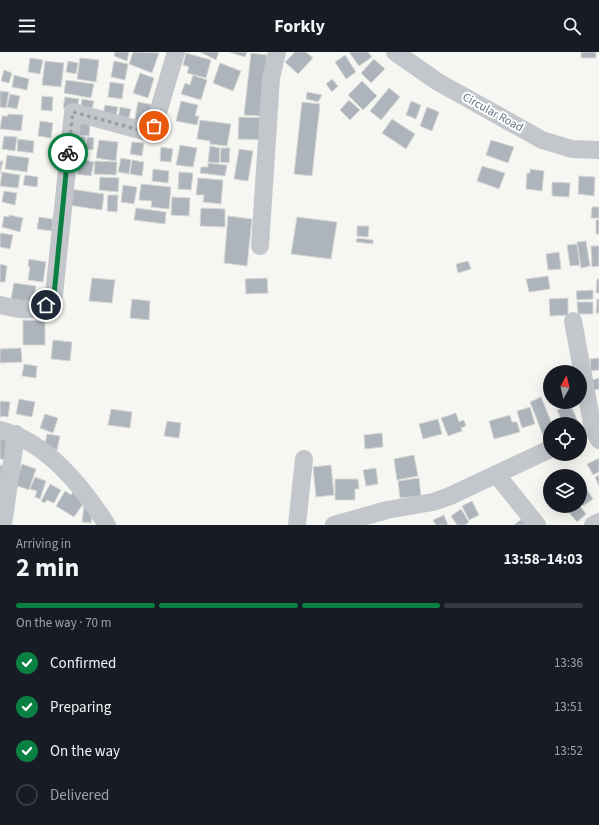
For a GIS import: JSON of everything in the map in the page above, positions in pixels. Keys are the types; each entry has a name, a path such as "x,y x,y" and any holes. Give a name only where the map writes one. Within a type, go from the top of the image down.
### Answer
{"street":[{"path":"0,305 20,309 36,308 46,305 54,295 62,148 73,112 144,131 154,126 176,52"},
{"path":"260,246 271,78 277,52"},
{"name":"Circular Road","path":"395,52 438,82 542,140 572,149 599,150"},
{"path":"573,321 593,433"},
{"path":"3,525 8,432 67,470 94,504 107,525"},
{"path":"334,525 387,510 433,502 450,496 543,452"},
{"path":"298,525 304,459"},
{"path":"496,474 537,525"},
{"path":"593,525 599,522"}],"building":[{"path":"115,52 129,52 127,61 114,56"},
{"path":"133,52 159,53 152,73 129,64"},
{"path":"200,52 219,52 216,60"},
{"path":"229,52 247,52 245,57"},
{"path":"295,52 306,52 313,58 298,74 285,62"},
{"path":"349,52 368,52 372,57 359,66"},
{"path":"581,52 596,52 596,58 581,58"},
{"path":"186,53 211,60 206,78 187,73 189,67 183,65"},
{"path":"251,53 267,55 260,116 244,115"},
{"path":"345,55 356,72 346,79 335,62"},
{"path":"30,58 43,60 40,74 28,72"},
{"path":"80,58 99,60 96,82 77,79"},
{"path":"374,59 385,69 371,83 361,73"},
{"path":"45,61 64,63 61,87 42,85"},
{"path":"68,61 78,63 76,74 66,72"},
{"path":"114,61 128,64 125,80 111,77"},
{"path":"220,63 241,71 233,91 213,83"},
{"path":"4,70 12,73 9,83 1,81"},
{"path":"140,73 154,78 148,98 133,93"},
{"path":"14,75 29,79 27,90 12,87"},
{"path":"193,75 207,80 201,100 181,94 185,83 190,85"},
{"path":"332,79 338,86 332,92 326,84"},
{"path":"66,80 94,84 91,98 64,93"},
{"path":"362,81 377,96 363,110 348,95"},
{"path":"110,82 124,84 122,99 108,97"},
{"path":"389,88 400,97 381,120 370,111"},
{"path":"0,91 9,92 6,108 0,107"},
{"path":"307,92 322,95 318,102 306,99"},
{"path":"10,94 20,96 17,109 7,107"},
{"path":"42,96 53,97 52,111 41,110"},
{"path":"65,97 79,99 77,110 63,108"},
{"path":"82,99 94,101 91,113 80,111"},
{"path":"349,100 360,110 350,120 340,110"},
{"path":"181,101 198,105 195,116 199,116 197,125 176,121"},
{"path":"411,101 421,105 416,119 406,115"},
{"path":"138,102 154,105 150,126 134,123"},
{"path":"302,102 320,104 312,176 294,174"},
{"path":"105,105 118,107 115,120 102,118"},
{"path":"120,107 131,109 128,121 118,119"},
{"path":"427,107 439,112 432,131 420,126"},
{"path":"8,114 23,115 21,131 0,129 2,116 8,116"},
{"path":"239,117 265,118 264,140 238,139"},
{"path":"392,119 415,134 406,149 382,133"},
{"path":"200,120 231,124 227,146 210,144 210,141 197,139"},
{"path":"40,121 53,123 51,138 38,136"},
{"path":"77,123 90,124 89,136 76,135"},
{"path":"71,135 86,137 83,155 68,153"},
{"path":"4,136 17,137 15,151 2,149"},
{"path":"87,137 94,138 93,150 85,149"},
{"path":"18,139 34,141 33,153 17,151"},
{"path":"99,140 118,142 116,161 96,158"},
{"path":"491,140 514,147 508,163 486,155"},
{"path":"132,142 144,143 142,156 130,154"},
{"path":"180,145 197,148 193,167 176,165"},
{"path":"210,146 220,148 219,163 208,162"},
{"path":"161,147 173,149 171,162 160,161"},
{"path":"221,148 230,148 229,163 220,162"},
{"path":"239,149 253,151 248,181 234,179"},
{"path":"7,155 29,158 27,172 5,169"},
{"path":"121,158 131,160 129,174 118,172"},
{"path":"80,159 94,162 91,176 77,174"},
{"path":"132,160 144,162 142,176 130,174"},
{"path":"0,161 3,161 0,174"},
{"path":"95,161 117,162 116,175 94,174"},
{"path":"208,163 227,165 225,176 200,173 201,167 208,167"},
{"path":"482,166 505,173 499,189 477,181"},
{"path":"153,169 169,171 168,183 152,181"},
{"path":"530,169 544,171 542,191 526,189 527,173 530,173"},
{"path":"2,172 20,175 18,188 0,186"},
{"path":"179,172 193,173 191,190 178,189"},
{"path":"25,175 38,177 37,187 23,185"},
{"path":"579,176 595,177 594,196 578,194"},
{"path":"100,177 119,178 118,192 99,190"},
{"path":"198,178 223,180 221,204 203,202 204,195 196,195"},
{"path":"552,182 570,183 569,197 552,196"},
{"path":"141,184 171,187 169,209 151,207 152,201 139,200"},
{"path":"123,185 137,187 134,204 121,202"},
{"path":"70,189 104,194 102,210 68,205"},
{"path":"4,191 17,193 15,205 2,202"},
{"path":"108,195 118,195 117,212 107,211"},
{"path":"172,197 190,198 189,216 171,215"},
{"path":"592,207 599,207 599,218 591,218"},
{"path":"136,208 166,212 165,224 134,220"},
{"path":"201,208 225,209 225,227 200,226"},
{"path":"9,215 23,218 20,232 2,227 4,216 9,217"},
{"path":"228,216 252,219 247,266 224,263"},
{"path":"39,217 53,219 52,231 37,229"},
{"path":"297,217 337,222 331,259 291,254"},
{"path":"596,220 599,220 599,234 596,234"},
{"path":"357,226 369,226 368,237 357,236"},
{"path":"0,233 13,235 10,249 0,247"},
{"path":"357,238 373,240 373,244 356,242"},
{"path":"586,241 590,266 581,268 577,242"},
{"path":"577,244 580,265 570,266 567,245"},
{"path":"591,246 599,246 599,266 592,267"},
{"path":"559,252 561,269 548,270 546,254"},
{"path":"29,259 46,262 43,282 28,280 30,267 28,266"},
{"path":"468,261 471,269 458,273 456,264"},
{"path":"0,264 7,266 5,282 0,282"},
{"path":"548,276 550,289 529,292 526,279"},
{"path":"92,278 115,280 112,303 89,301"},
{"path":"267,278 268,293 246,294 245,279"},
{"path":"597,279 599,279 599,293 596,293"},
{"path":"14,283 36,286 35,291 42,292 40,304 11,299"},
{"path":"593,290 593,299 577,300 576,291"},
{"path":"568,298 568,315 550,316 549,299"},
{"path":"132,299 150,301 149,320 130,318"},
{"path":"597,299 599,299 599,313 596,313"},
{"path":"577,302 593,302 593,314 578,314"},
{"path":"23,320 45,321 45,345 23,345"},
{"path":"53,340 72,342 70,361 51,359"},
{"path":"21,348 22,362 0,363 0,349"},
{"path":"599,358 599,370 591,371 590,359"},
{"path":"24,364 37,366 36,378 22,376"},
{"path":"599,378 599,389 594,390 592,380"},
{"path":"541,397 543,409 546,409 549,417 543,417 543,435 530,402"},
{"path":"19,399 35,402 32,417 16,414"},
{"path":"0,401 10,402 8,417 2,416 0,418"},
{"path":"530,407 535,424 522,428 517,411"},
{"path":"111,409 132,412 130,428 108,425"},
{"path":"572,409 576,417 560,417 557,410"},
{"path":"456,413 459,422 464,420 466,426 461,428 462,431 448,436 441,418"},
{"path":"45,414 58,418 53,433 40,428"},
{"path":"510,415 512,422 517,422 520,432 494,439 489,421"},
{"path":"438,419 442,434 423,439 419,424"},
{"path":"167,421 181,423 179,438 164,436"},
{"path":"382,433 383,447 365,449 364,435"},
{"path":"47,434 60,436 57,450 44,448"},
{"path":"0,439 12,441 8,460 0,459"},
{"path":"414,455 418,476 397,480 394,459"},
{"path":"599,458 599,472 593,475 587,464"},
{"path":"22,464 36,469 29,490 15,485"},
{"path":"0,465 7,466 0,492"},
{"path":"331,465 334,495 316,497 313,467"},
{"path":"376,468 378,484 366,486 363,470"},
{"path":"599,475 599,487 595,477"},
{"path":"35,477 46,481 40,499 35,497 37,491 30,489"},
{"path":"419,478 421,496 400,498 398,481"},
{"path":"335,479 358,479 359,489 355,489 355,500 335,500"},
{"path":"50,484 61,490 54,503 47,500 45,503 41,501"},
{"path":"587,490 593,499 587,503"},
{"path":"65,491 71,495 73,492 86,500 74,517 56,506"},
{"path":"472,501 479,515 469,520 462,506"},
{"path":"84,506 93,507 91,523 82,522"},
{"path":"461,509 469,522 465,525 457,525 451,516"},
{"path":"569,513 585,513 586,514 577,522"},
{"path":"444,515 448,525 436,525 433,520"},
{"path":"523,518 529,525 514,525"}],"way so far":[{"path":"68,153 73,112 144,131 150,130 154,126"}],"route":[{"path":"46,305 54,295 68,153"}]}
